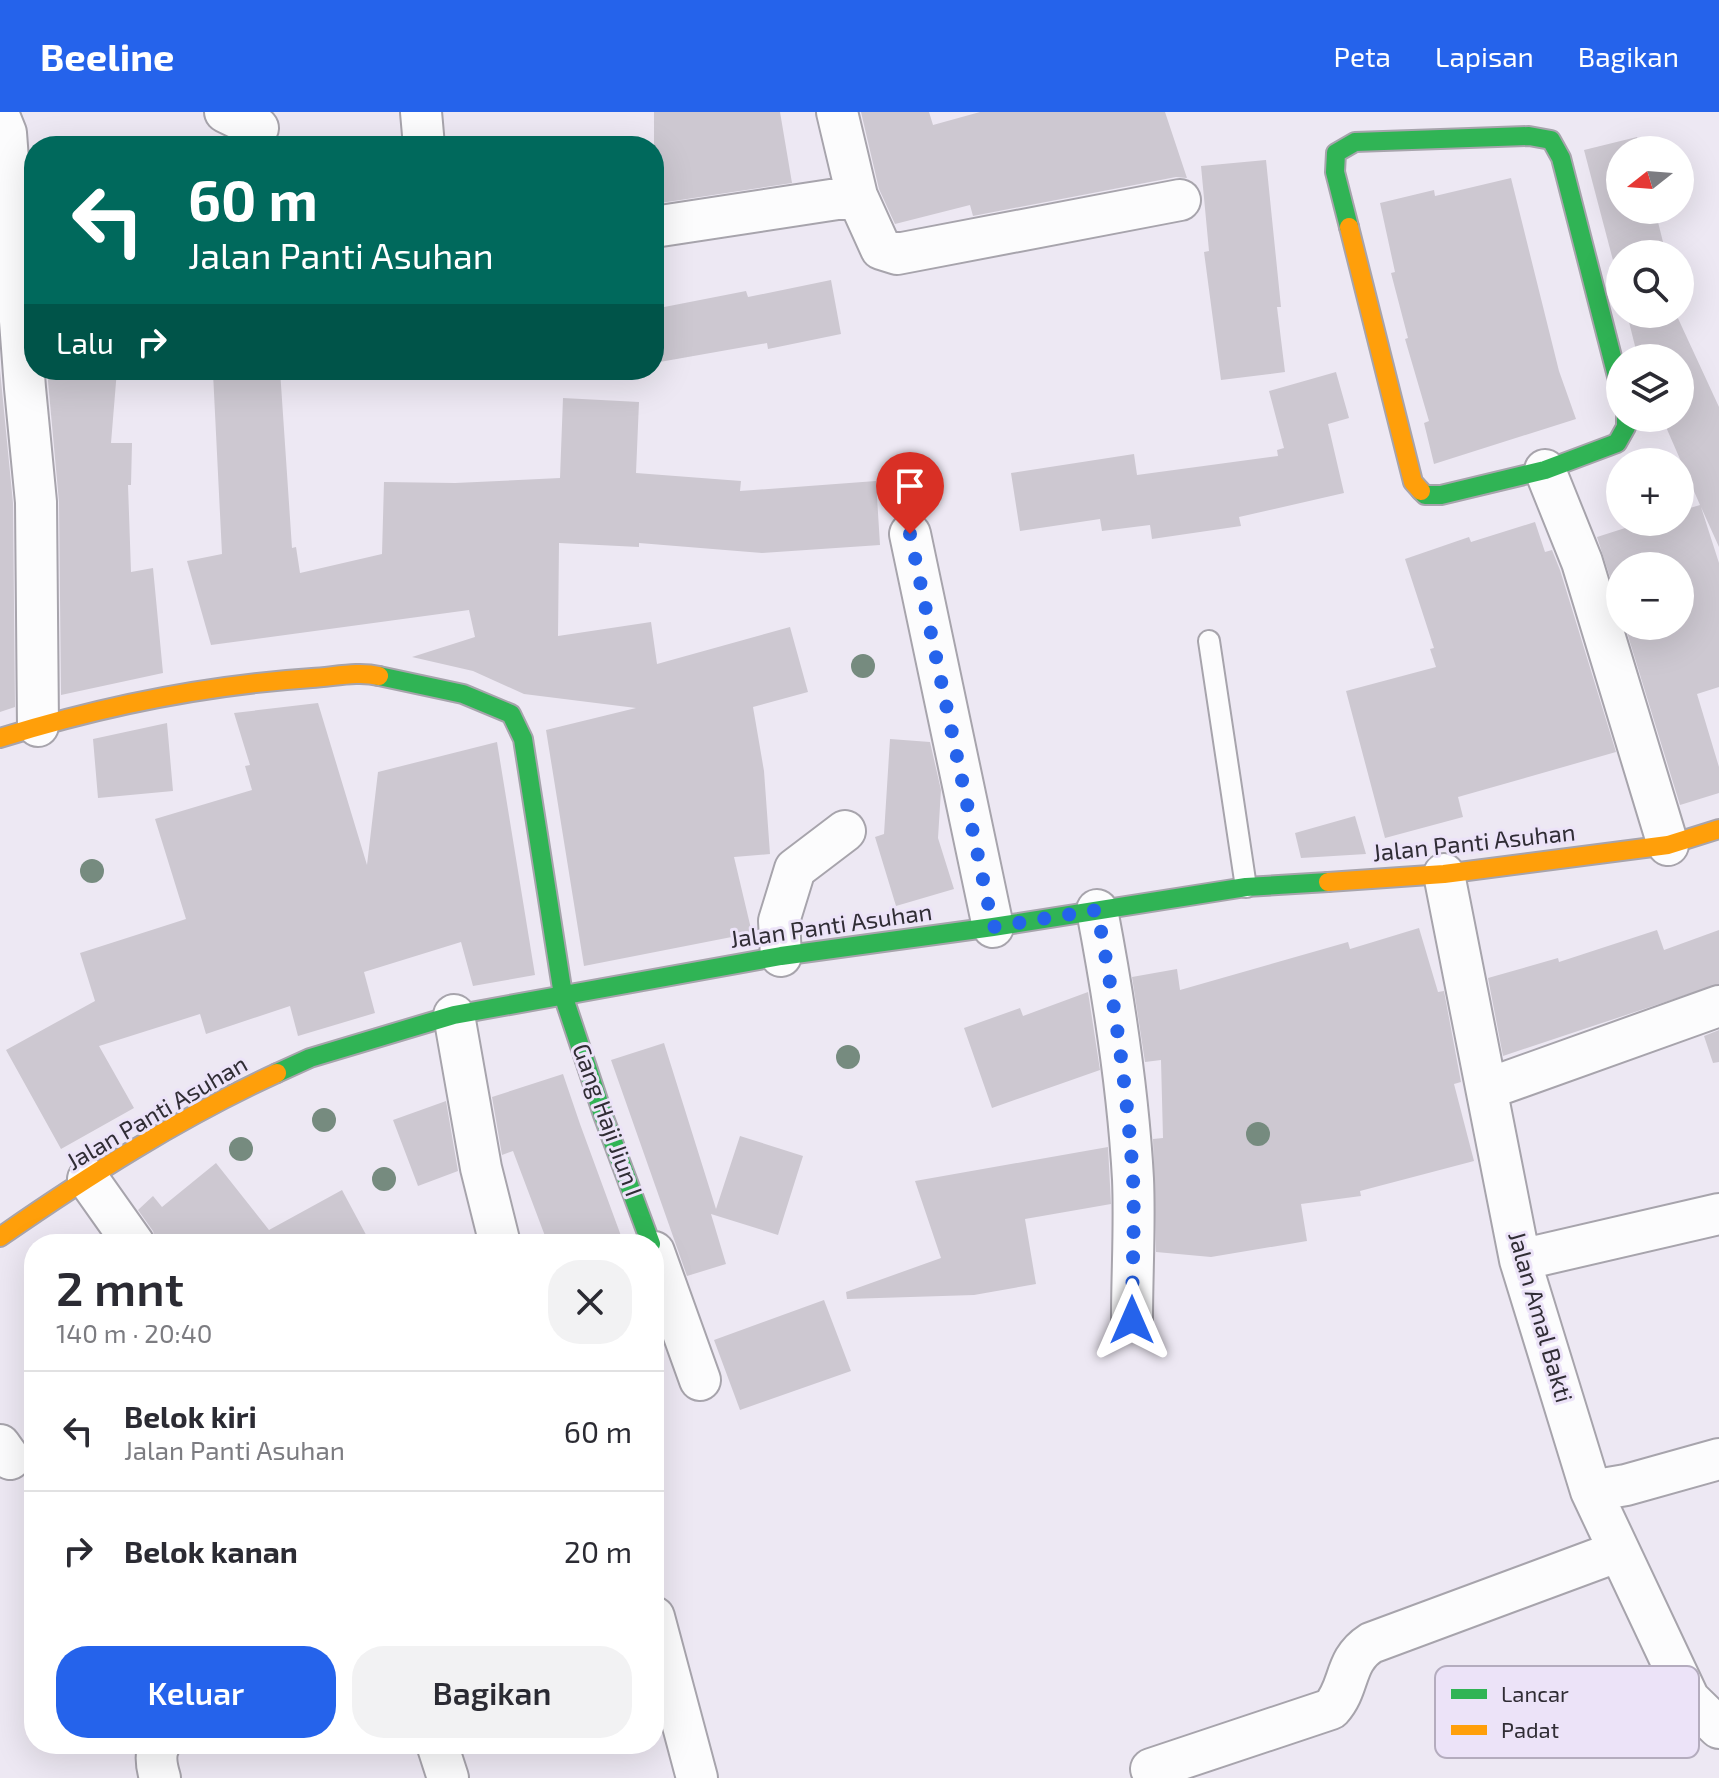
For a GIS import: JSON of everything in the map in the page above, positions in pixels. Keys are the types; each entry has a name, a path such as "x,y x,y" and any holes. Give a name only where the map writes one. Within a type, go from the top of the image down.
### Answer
{"street":[{"path":"421,112 423,136"},
{"path":"837,112 857,196 881,249 897,254 1180,200"},
{"path":"0,118 6,133 12,388 36,502 38,726"},
{"path":"1609,344 1561,158 1551,140 1529,136 1355,142 1336,153 1335,172 1413,482 1425,495 1441,495 1545,470 1617,443 1623,432"},
{"path":"664,225 857,196"},
{"path":"1545,470 1582,562 1668,845"},
{"path":"910,534 993,927"},
{"name":"Gang Haji Jiun I","path":"0,738 38,726 188,693 282,680 371,674 463,694 511,714 518,723 523,739 563,995 647,1234"},
{"name":"Jalan Panti Asuhan","path":"0,1237 188,1117 310,1058 454,1015 781,956 993,927 1246,887 1444,874 1668,845 1719,829"},
{"path":"781,956 779,921 795,869 845,831"},
{"name":"Jalan Amal Bakti","path":"1444,874 1520,1260 1591,1491 1619,1551 1688,1666"},
{"path":"1097,910 1114,999 1133,1181 1132,1320"},
{"path":"1487,1089 1719,1006"},
{"path":"454,1015 481,1168 498,1234"},
{"path":"88,1179 127,1234"},
{"path":"1520,1260 1719,1214"},
{"path":"664,1280 700,1380"},
{"path":"1591,1491 1626,1485 1719,1459"},
{"path":"1151,1769 1331,1709 1339,1700 1357,1652 1371,1643 1619,1551"},
{"path":"664,1654 697,1778"},
{"name":"Jalan Amal Bakti","path":"1704,1693 1719,1728"},
{"path":"157,1754 160,1778"},
{"path":"440,1754 448,1778"}],"lane":[{"path":"1209,641 1246,887"}],"building":[{"path":"654,112 780,112 792,183 664,202 664,136 654,136"},
{"path":"861,112 929,112 933,125 980,112 1165,112 1187,178 1176,177 973,216 970,205 895,224 879,189"},
{"path":"1606,145 1606,224 1658,224 1662,240 1608,240 1584,150"},
{"path":"1266,160 1285,372 1221,380 1204,252 1209,251 1201,166"},
{"path":"1511,178 1559,371 1576,419 1434,464 1424,423 1429,421 1405,339 1408,338 1391,273 1395,272 1380,203 1434,190 1435,196"},
{"path":"831,280 841,334 768,349 767,343 664,361 664,307 746,291 748,297"},
{"path":"1630,328 1682,328 1690,344 1634,344"},
{"path":"1694,353 1719,407 1719,547 1701,507 1719,563 1719,687 1697,694 1719,767 1719,793 1680,805 1629,640 1694,640 1694,552 1606,552 1606,565 1597,537 1606,534 1694,536 1694,507 1700,505 1694,491 1694,448 1675,448 1668,432 1694,432"},
{"path":"0,370 13,503 15,707 0,712"},
{"path":"1336,372 1349,418 1328,424 1344,493 1239,517 1241,526 1152,539 1150,525 1102,531 1100,519 1020,531 1011,473 1134,454 1137,475 1278,456 1277,450 1284,448 1269,391"},
{"path":"48,380 116,380 111,443 132,443 131,485 128,485 131,572 153,568 163,673 61,695 59,502"},
{"path":"213,380 281,380 292,548 296,547 300,573 382,554 384,482 455,483 560,478 563,398 639,402 636,473 741,481 740,491 876,481 880,545 762,553 639,543 639,547 559,543 558,636 651,622 657,664 790,627 808,692 753,707 764,771 770,854 734,857 752,933 584,966 546,730 636,708 524,694 473,671 412,657 475,637 469,610 211,645 187,561 222,554"},
{"path":"1535,522 1545,552 1552,550 1560,570 1616,752 1458,797 1463,817 1385,838 1346,691 1436,667 1430,649 1434,648 1405,559 1469,537 1471,542"},
{"path":"318,703 367,865 378,772 497,742 535,975 473,986 461,942 364,972 375,1013 298,1036 290,1006 206,1034 200,1014 99,1046 134,1108 61,1149 6,1050 95,1001 80,953 186,919 155,819 252,790 245,766 250,765 234,713"},
{"path":"167,723 173,791 98,798 93,739"},
{"path":"890,739 930,742 941,790 938,838 954,889 896,906 875,837 884,834"},
{"path":"1355,816 1366,854 1301,858 1295,833"},
{"path":"1419,928 1438,992 1444,991 1461,1082 1454,1084 1474,1161 1360,1191 1361,1196 1301,1204 1307,1241 1211,1257 1156,1252 1153,1139 1163,1138 1161,1060 1145,1062 1132,977 1177,969 1180,990 1348,942 1350,949"},
{"path":"1657,930 1664,950 1719,930 1719,984 1503,1056 1488,978 1558,958 1559,962"},
{"path":"1088,992 1100,1070 992,1108 964,1028 1020,1008 1023,1016"},
{"path":"1719,1030 1719,1062 1713,1063 1704,1036"},
{"path":"664,1043 716,1209 740,1136 803,1156 778,1235 711,1214 726,1264 687,1276 611,1060"},
{"path":"563,1074 620,1234 544,1234 513,1151 502,1155 492,1097"},
{"path":"446,1101 458,1171 418,1186 393,1120"},
{"path":"1108,1147 1111,1204 1025,1219 1036,1284 974,1295 847,1299 846,1292 941,1258 915,1181"},
{"path":"216,1163 269,1230 342,1190 366,1234 154,1234 138,1210 153,1196 162,1207"},
{"path":"824,1300 851,1371 740,1410 714,1340"}],"traffic: fast":[{"path":"1349,227 1335,172 1336,153 1355,142 1529,136 1551,140 1561,158 1609,344"},
{"path":"1421,491 1425,495 1441,495 1545,470 1617,443 1623,432"},
{"path":"379,676 463,694 511,714 523,739 563,995 647,1234"},
{"path":"277,1073 310,1058 454,1015 781,956 993,927 1246,887 1328,882"}],"traffic: slow":[{"path":"1349,227 1413,482 1421,491"},
{"path":"0,738 115,707 194,692 273,681 363,674 379,676"},
{"path":"1328,882 1444,874 1668,845 1719,829"},
{"path":"0,1237 135,1149 277,1073"}],"route":[{"path":"910,534 993,927 1097,910 1114,999 1133,1181 1132,1320"}]}
